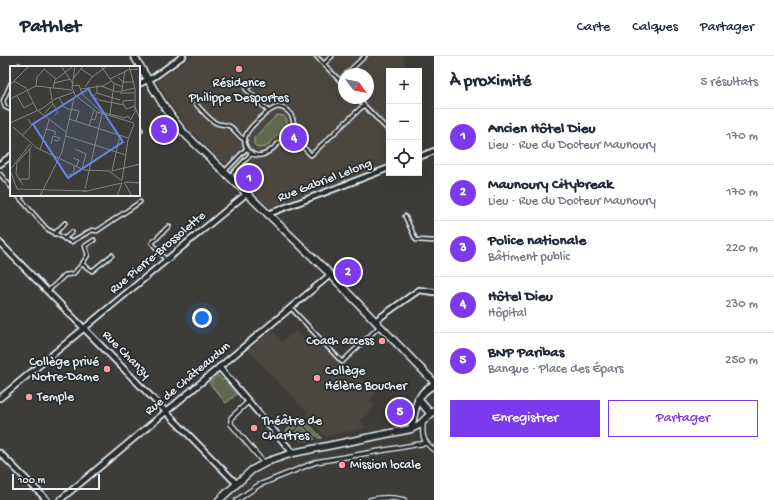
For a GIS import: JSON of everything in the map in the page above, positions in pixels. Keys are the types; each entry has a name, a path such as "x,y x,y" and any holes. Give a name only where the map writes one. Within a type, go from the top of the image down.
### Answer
{"main road":[{"path":"134,56 139,66"},
{"path":"140,67 169,115 184,133 330,275 434,382"},
{"path":"411,429 418,399 424,391 434,385"},
{"path":"219,500 236,483 252,470 264,463 293,453 411,429 423,421 432,412 418,399"}],"street":[{"path":"140,84 183,56"},
{"path":"422,156 434,151"},
{"path":"0,164 10,157"},
{"name":"Rue Gabriel Lelong","path":"268,214 386,169"},
{"name":"Rue Pierre-Brossolette","path":"0,398 246,194"},
{"name":"Rue Chanzy","path":"0,243 236,483"},
{"name":"Rue de Châteaudun","path":"60,500 330,275"},
{"path":"375,321 419,290 434,292"},
{"path":"219,367 293,453"},
{"path":"249,401 231,418 231,424 264,463"},
{"path":"423,421 422,436 426,443 434,450"},
{"path":"236,500 258,485 316,462 426,443"},
{"path":"0,453 47,500"},
{"path":"371,500 380,498 395,498 404,500"}],"lane":[{"path":"316,56 338,78"},
{"path":"324,64 332,56"},
{"path":"352,68 365,56"},
{"path":"256,82 246,89 268,111"},
{"path":"10,85 3,102 5,107 10,110"},
{"path":"194,99 195,103 212,121 228,126 245,140"},
{"path":"288,133 311,155 364,105 386,128"},
{"path":"278,107 288,110 292,116 293,123 288,133 267,153 260,155 252,153 246,148 245,140 247,133 268,111 278,107"},
{"path":"224,172 246,148"},
{"path":"228,177 252,153"},
{"path":"0,174 10,186"},
{"path":"20,198 43,226 54,234 71,242 92,230 98,231 140,202"},
{"path":"405,216 416,240 434,241"},
{"path":"54,234 65,223"},
{"path":"166,260 152,243 169,226"},
{"path":"64,239 72,232"},
{"path":"48,292 65,275 72,274 82,264 88,255 85,246 94,240"},
{"path":"82,264 92,271 112,255"},
{"path":"291,308 342,362 380,326"}],"shaded area":[{"path":"193,56 404,56 406,68 386,68 386,164 273,208 269,207 188,128 157,81"},
{"name":"Collège Hélène Boucher","path":"272,330 282,342 296,331 304,340 311,334 342,366 345,363 376,394 369,401 375,406 360,421 366,428 325,436 306,416 308,413 248,350"}],"green space":[{"path":"277,115 284,116 287,120 287,125 266,147 258,148 254,144 254,138"},
{"path":"218,375 222,380 225,379 238,393 226,403 209,383"},
{"path":"302,417 322,438 318,438 302,422 288,434 286,431"},
{"path":"302,426 315,439 302,440 290,436"}],"place":[{"name":"Résidence Philippe Desportes","path":"239,69"},
{"name":"Police nationale","path":"164,130"},
{"name":"Hôtel Dieu","path":"294,138"},
{"name":"Ancien Hôtel Dieu","path":"249,178"},
{"name":"Maunoury Citybreak","path":"348,272"},
{"name":"Coach access","path":"382,341"},
{"name":"Collège privé Notre-Dame","path":"107,369"},
{"name":"Collège Hélène Boucher","path":"317,378"},
{"name":"Temple","path":"29,397"},
{"name":"BNP Paribas","path":"400,412"},
{"name":"Théâtre de Chartres","path":"254,428"},
{"name":"Mission locale","path":"342,465"}]}
